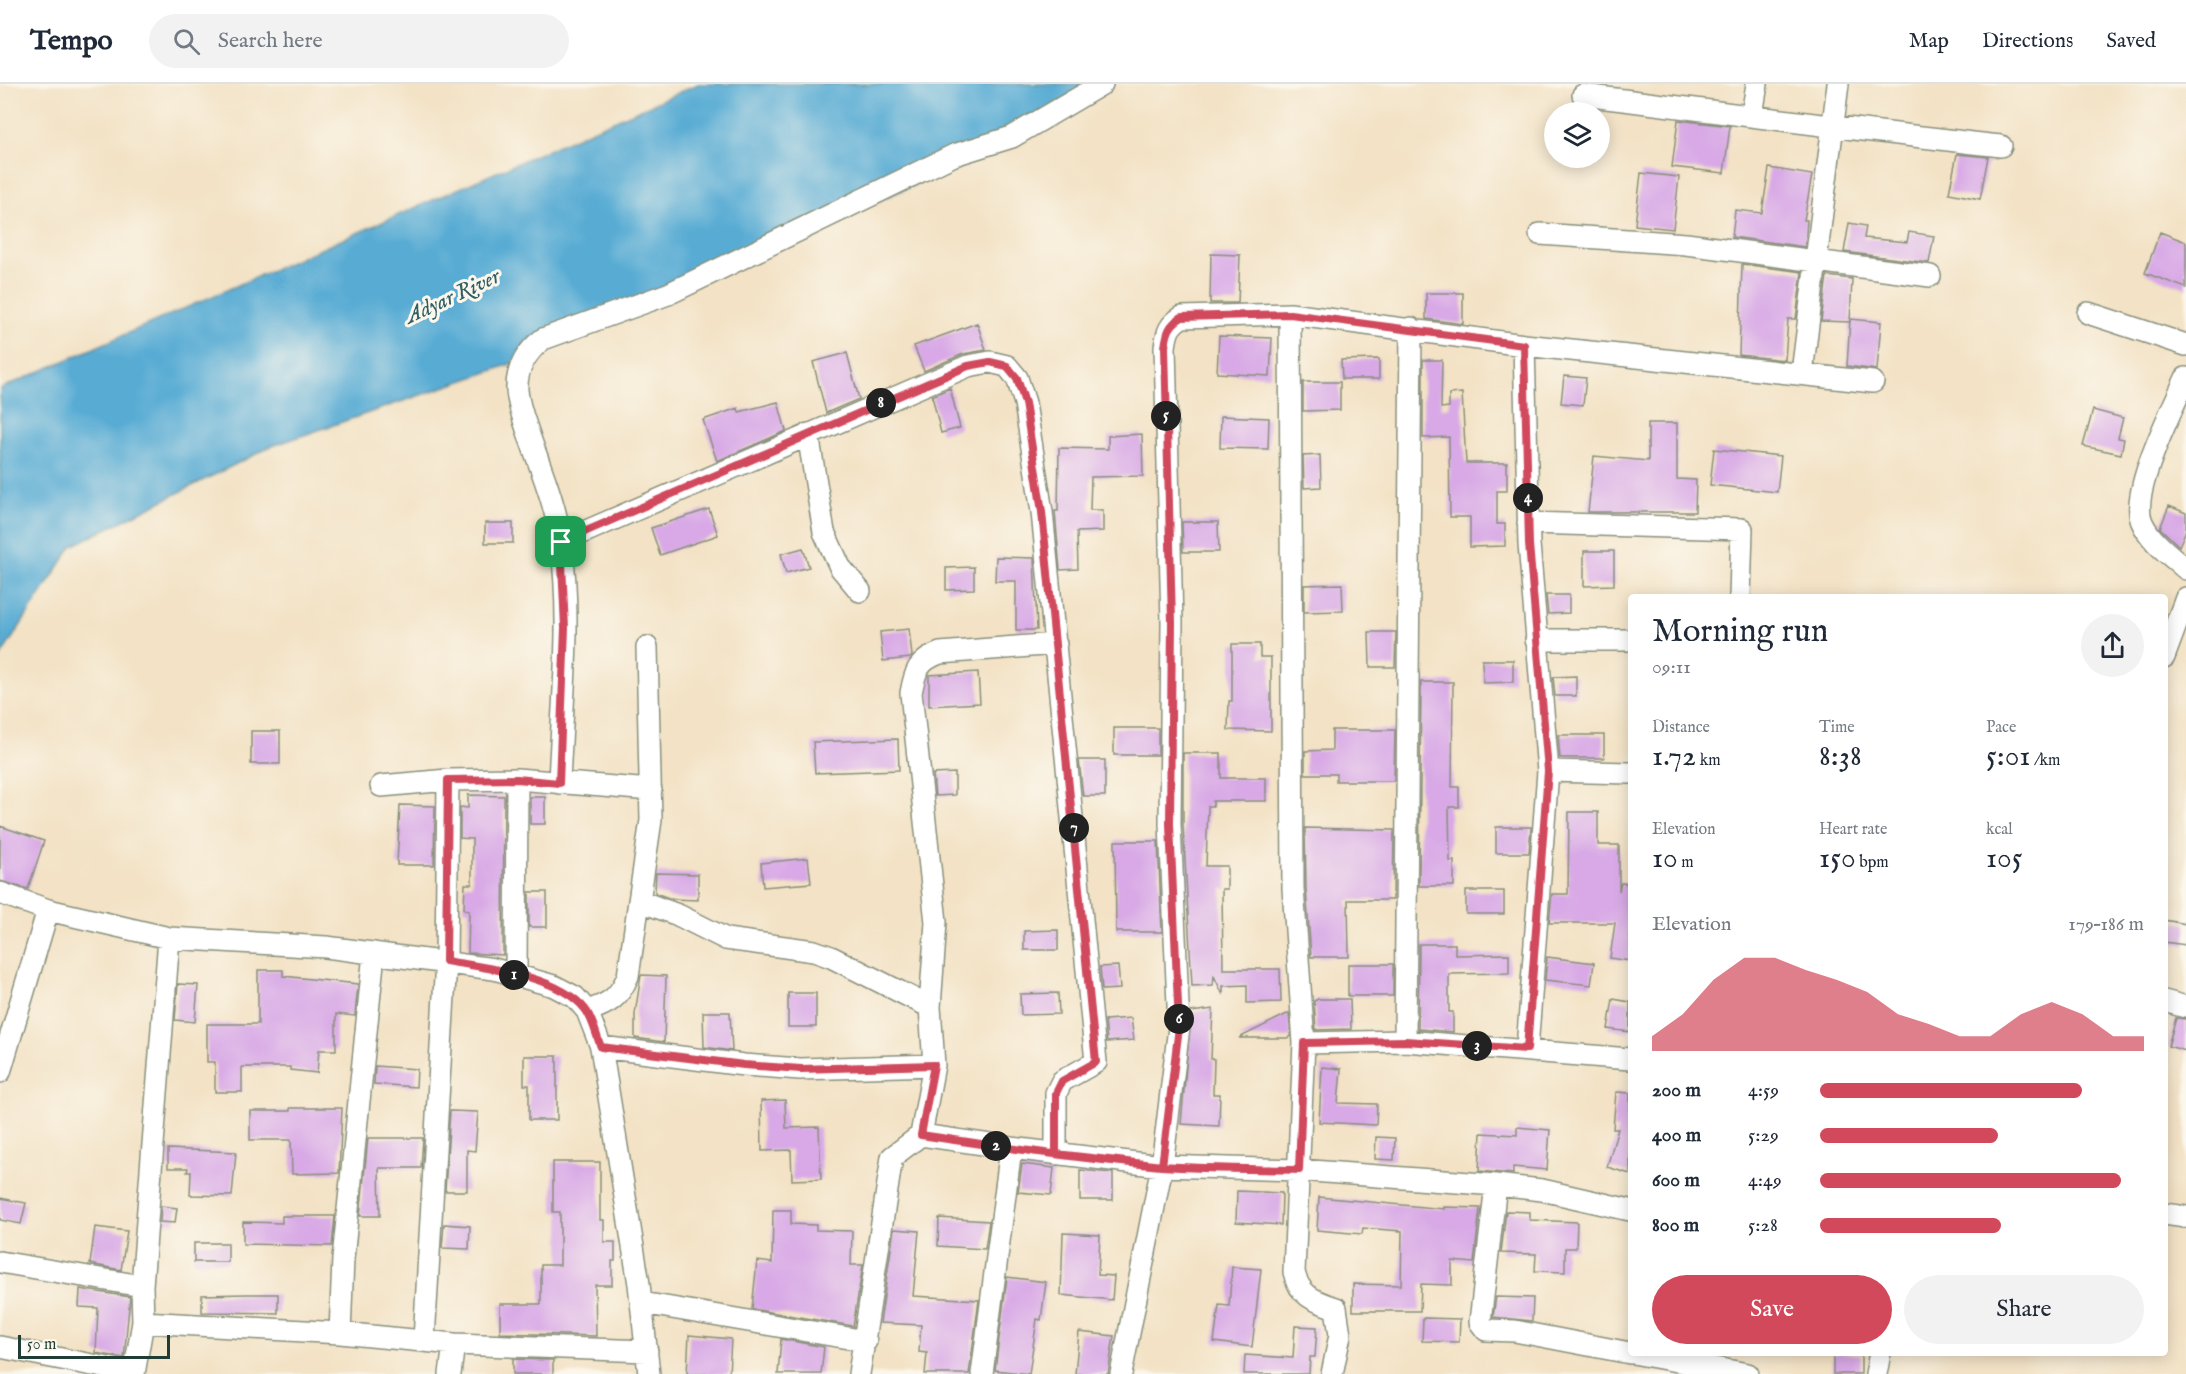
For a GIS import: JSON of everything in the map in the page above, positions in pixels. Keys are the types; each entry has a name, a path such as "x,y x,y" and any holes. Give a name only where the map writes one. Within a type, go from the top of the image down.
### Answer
{"street":[{"path":"559,783 565,628 561,542 553,503 520,410 517,389 519,375 531,349 543,339 668,294 954,155 1012,137 1102,84"},
{"path":"1752,115 1757,84"},
{"path":"1803,373 1838,84"},
{"path":"1583,95 1656,94 1752,115 1832,128 2001,146"},
{"path":"1540,234 1686,244 1930,276"},
{"path":"2088,313 2186,345"},
{"path":"1121,1374 1162,1166 1179,1027 1170,824 1172,622 1165,347 1167,332 1172,323 1182,317 1290,314 1410,328 1524,345 1873,382"},
{"path":"1290,314 1293,888 1304,1043 1294,1272 1297,1285 1309,1298 1336,1308 1340,1335 1332,1374"},
{"path":"1405,1041 1410,328"},
{"path":"1524,345 1528,523 1548,771 1527,1049"},
{"path":"561,542 968,366 990,362 1007,366 1017,378 1025,403 1042,512 1096,1062 1062,1081 1056,1093 1056,1154"},
{"path":"2186,378 2143,482 2138,506 2140,519 2147,531 2186,569"},
{"path":"808,434 824,532 840,567 860,591"},
{"path":"1528,523 1742,529 1740,594"},
{"path":"2168,646 2186,598"},
{"path":"1536,640 1628,640"},
{"path":"859,1374 866,1341 892,1157 921,1135 934,1065 930,1007 936,922 911,693 915,671 924,658 940,652 1056,644"},
{"path":"587,1011 609,1004 621,993 628,976 651,820 647,647"},
{"path":"1548,771 1628,773"},
{"path":"516,975 517,779"},
{"path":"381,786 448,780 517,779 651,790"},
{"path":"424,1340 446,961 448,780"},
{"path":"0,893 48,910 169,938 326,947 494,969 554,986 574,998 587,1011 601,1047 642,1303 649,1374"},
{"path":"640,901 678,915 726,939 814,951 930,1007"},
{"path":"0,1072 48,910"},
{"path":"0,1347 134,1373 143,1322 142,1286 169,938"},
{"path":"340,1333 346,1223 374,953"},
{"path":"2168,1002 2186,1007"},
{"path":"1304,1043 1405,1041 1628,1059"},
{"path":"601,1047 744,1065 801,1069 934,1065"},
{"path":"921,1135 1162,1166 1299,1170 1496,1185 1542,1191 1628,1210"},
{"path":"982,1374 1011,1148"},
{"path":"1496,1185 1481,1293 1480,1322 1486,1330 1515,1331 1628,1352"},
{"path":"2168,1215 2186,1217"},
{"path":"0,1262 142,1286"},
{"path":"642,1303 866,1341"},
{"path":"143,1322 340,1333 454,1344 647,1351"},
{"path":"450,1374 454,1344"},
{"path":"1649,1356 1748,1374"},
{"path":"1876,1374 1879,1356"}],"water":[{"name":"Adyar River","path":"698,84 1091,84 969,160 508,365 272,446 72,546 0,657 0,389"}],"building":[{"path":"1678,120 1730,126 1724,173 1672,167"},
{"path":"1957,154 1988,157 1980,199 1949,193"},
{"path":"1769,168 1812,175 1804,220 1807,220 1805,247 1732,237 1735,210 1762,213"},
{"path":"1641,173 1679,177 1673,229 1635,225"},
{"path":"1849,223 1866,226 1864,238 1907,242 1909,232 1934,236 1929,263 1844,252"},
{"path":"2160,232 2186,242 2186,288 2145,273"},
{"path":"1211,254 1240,255 1238,303 1210,303"},
{"path":"1742,264 1802,272 1796,319 1788,319 1785,360 1739,355"},
{"path":"1827,276 1852,279 1850,322 1821,321"},
{"path":"1426,293 1463,293 1463,324 1426,319"},
{"path":"1850,319 1881,322 1877,370 1847,366"},
{"path":"977,323 986,350 963,354 924,371 914,346"},
{"path":"1219,336 1272,338 1270,376 1217,373"},
{"path":"847,353 859,399 826,413 813,362"},
{"path":"1379,359 1379,379 1342,379 1341,360"},
{"path":"1423,360 1442,360 1441,408 1449,407 1449,394 1462,393 1466,463 1507,463 1507,491 1497,491 1497,524 1505,524 1505,546 1470,547 1470,517 1450,517 1449,437 1423,438"},
{"path":"1564,376 1586,378 1583,405 1561,403"},
{"path":"1303,382 1340,382 1340,410 1303,411"},
{"path":"950,388 960,428 941,433 932,396"},
{"path":"778,402 786,431 717,461 703,420 738,408 739,412"},
{"path":"2093,410 2123,418 2118,438 2124,439 2121,454 2083,446"},
{"path":"1221,416 1269,418 1268,449 1220,448"},
{"path":"1648,423 1677,423 1677,479 1696,480 1695,512 1588,512 1594,456 1648,461"},
{"path":"1142,434 1143,476 1091,477 1090,510 1103,510 1103,531 1077,532 1078,569 1060,570 1055,511 1058,511 1059,448 1108,449 1108,436"},
{"path":"1714,449 1781,456 1777,492 1710,485"},
{"path":"1320,455 1321,487 1304,488 1303,456"},
{"path":"2169,506 2186,513 2186,530 2179,546 2160,528"},
{"path":"709,509 718,535 660,555 651,528"},
{"path":"1182,522 1218,522 1219,552 1183,552"},
{"path":"485,523 513,523 513,543 485,543"},
{"path":"803,548 809,567 786,573 781,554"},
{"path":"1584,551 1614,551 1614,585 1584,586"},
{"path":"996,557 1034,558 1037,630 1016,630 1016,581 995,581"},
{"path":"974,567 974,589 946,590 946,568"},
{"path":"1342,584 1343,611 1304,612 1304,585"},
{"path":"1546,595 1569,595 1569,613 1548,614"},
{"path":"909,629 912,656 883,661 880,632"},
{"path":"1369,632 1396,632 1395,667 1370,667"},
{"path":"1232,644 1260,644 1260,657 1271,657 1271,731 1228,730 1229,701 1232,701"},
{"path":"1482,660 1513,660 1513,682 1483,683"},
{"path":"978,672 980,703 929,706 929,675"},
{"path":"1576,676 1576,696 1555,696 1553,677"},
{"path":"1421,682 1453,682 1452,787 1459,787 1459,807 1449,807 1450,861 1454,861 1454,886 1419,886"},
{"path":"1114,728 1158,728 1158,755 1114,755"},
{"path":"1332,730 1395,730 1394,781 1336,781 1336,774 1305,774 1305,751 1332,750"},
{"path":"251,731 280,731 280,764 251,764"},
{"path":"1558,735 1604,735 1604,758 1560,758"},
{"path":"898,739 899,770 815,773 813,742"},
{"path":"1183,753 1221,753 1221,778 1266,778 1266,801 1213,801 1213,806 1208,806 1206,866 1227,866 1227,889 1222,889 1223,969 1280,969 1281,1002 1247,1003 1247,985 1223,986 1223,995 1214,976 1213,985 1192,986 1183,824"},
{"path":"1079,760 1105,760 1105,796 1083,796"},
{"path":"955,773 955,795 935,796 933,774"},
{"path":"468,795 504,796 503,955 468,953 469,910 464,909 465,884 472,884 472,839 460,838 460,807 468,808"},
{"path":"530,797 545,797 545,824 530,824"},
{"path":"400,805 435,806 434,865 397,865"},
{"path":"1569,812 1598,812 1598,845 1619,845 1619,891 1621,883 1628,884 1628,961 1610,958 1615,923 1549,923 1552,894 1568,894"},
{"path":"0,826 44,841 28,889 0,881"},
{"path":"1496,827 1531,827 1529,853 1496,853"},
{"path":"1305,828 1394,830 1393,900 1348,900 1349,957 1311,957"},
{"path":"1115,841 1158,841 1162,932 1116,932"},
{"path":"808,858 811,883 763,887 761,863"},
{"path":"656,873 698,874 698,900 672,899 655,893"},
{"path":"1466,891 1504,891 1504,914 1466,914"},
{"path":"529,892 547,892 547,927 529,927"},
{"path":"2168,921 2186,924 2186,945 2168,943"},
{"path":"1058,930 1058,950 1024,950 1024,931"},
{"path":"1419,944 1455,944 1455,955 1509,954 1509,973 1449,974 1449,1012 1453,1012 1453,1032 1418,1029"},
{"path":"1547,957 1594,963 1591,985 1545,980"},
{"path":"1348,964 1393,964 1393,996 1348,996"},
{"path":"1118,966 1120,989 1102,990 1100,967"},
{"path":"258,970 283,970 283,976 358,984 355,1016 336,1014 336,1050 319,1050 317,1073 290,1070 290,1067 242,1067 242,1092 215,1092 215,1062 207,1062 207,1024 258,1024"},
{"path":"641,975 666,976 664,1042 635,1038 635,1014"},
{"path":"178,984 198,985 195,1022 175,1020"},
{"path":"788,993 816,993 816,1027 788,1027"},
{"path":"1058,993 1059,1014 1021,1015 1020,994"},
{"path":"1350,999 1351,1029 1316,1030 1314,1001"},
{"path":"1613,999 1628,1002 1628,1032 1608,1029"},
{"path":"1213,1009 1211,1059 1214,1059 1213,1094 1220,1094 1219,1126 1181,1124 1191,1012"},
{"path":"703,1012 730,1012 732,1051 704,1047"},
{"path":"1289,1013 1291,1036 1287,1038 1239,1038"},
{"path":"1131,1018 1134,1040 1107,1042 1105,1020"},
{"path":"2176,1018 2186,1019 2186,1051 2168,1046"},
{"path":"524,1056 557,1056 557,1120 529,1120 529,1085 524,1085"},
{"path":"375,1066 417,1069 416,1087 374,1084"},
{"path":"1322,1067 1341,1069 1338,1103 1377,1104 1376,1125 1319,1122"},
{"path":"1616,1092 1628,1093 1628,1173 1607,1167 1618,1129 1613,1129"},
{"path":"785,1100 786,1128 819,1127 821,1179 792,1180 791,1150 762,1151 761,1101"},
{"path":"290,1108 342,1108 339,1173 292,1174 291,1140 250,1140 250,1111 290,1111"},
{"path":"450,1111 478,1112 475,1151 467,1150 467,1191 445,1191"},
{"path":"1517,1127 1550,1130 1547,1170 1513,1167 1513,1174 1479,1171 1481,1133 1517,1135"},
{"path":"1376,1137 1395,1138 1394,1160 1375,1159"},
{"path":"368,1138 423,1138 421,1168 379,1168 380,1216 360,1216"},
{"path":"168,1149 236,1152 232,1196 190,1195 191,1172 187,1172 188,1168 168,1168"},
{"path":"553,1162 600,1162 600,1220 604,1220 604,1242 615,1242 615,1261 612,1261 612,1285 595,1285 596,1336 500,1333 500,1304 541,1304 541,1265 560,1265 560,1212 553,1212"},
{"path":"1022,1164 1054,1168 1051,1195 1018,1192"},
{"path":"1080,1170 1113,1173 1113,1200 1080,1200"},
{"path":"1237,1191 1282,1193 1281,1225 1236,1222"},
{"path":"1319,1197 1444,1209 1444,1207 1480,1208 1474,1263 1452,1261 1452,1285 1421,1284 1420,1311 1353,1311 1353,1284 1401,1285 1402,1231 1363,1228 1362,1234 1317,1230"},
{"path":"0,1198 26,1203 21,1224 0,1220"},
{"path":"161,1206 177,1208 175,1223 160,1222"},
{"path":"773,1210 791,1210 791,1224 816,1225 816,1230 852,1231 851,1265 863,1265 853,1326 752,1309 757,1261 772,1263"},
{"path":"1506,1211 1530,1212 1530,1220 1577,1222 1576,1248 1565,1248 1565,1272 1535,1271 1536,1254 1501,1253"},
{"path":"282,1216 335,1216 332,1246 243,1244 243,1222 282,1223"},
{"path":"939,1218 989,1221 985,1249 938,1246"},
{"path":"444,1224 470,1226 469,1249 442,1248"},
{"path":"95,1227 127,1231 121,1270 90,1264"},
{"path":"894,1229 919,1231 913,1296 979,1300 969,1374 925,1374 927,1353 919,1352 921,1325 880,1323"},
{"path":"1063,1233 1100,1235 1098,1275 1114,1276 1112,1300 1061,1295"},
{"path":"194,1243 228,1243 228,1262 194,1262"},
{"path":"1232,1267 1261,1269 1252,1347 1214,1342 1219,1305 1229,1306"},
{"path":"1007,1277 1046,1282 1041,1320 1037,1319 1029,1374 995,1370"},
{"path":"80,1289 130,1297 124,1358 96,1353 98,1308 79,1307"},
{"path":"278,1294 278,1313 202,1312 202,1295"},
{"path":"1496,1297 1533,1298 1532,1321 1493,1317"},
{"path":"1423,1318 1460,1319 1459,1342 1422,1341"},
{"path":"1295,1326 1317,1327 1315,1357 1310,1357 1309,1374 1244,1374 1245,1355 1293,1358"},
{"path":"1079,1332 1114,1336 1108,1374 1075,1374"},
{"path":"689,1335 731,1339 729,1374 687,1374"},
{"path":"781,1339 824,1347 821,1374 778,1374"},
{"path":"1833,1356 1861,1356 1861,1374 1833,1374"},
{"path":"513,1359 553,1360 553,1374 513,1374"}],"route":[{"path":"561,542 565,628 559,783 517,779 448,780 446,961 494,969 554,986 574,998 587,1011 601,1047 744,1065 801,1069 934,1065 921,1135 1056,1154 1109,1160 1162,1166 1299,1170 1304,1043 1405,1041 1527,1049 1544,855 1548,771 1529,544 1524,345 1410,328 1290,314 1182,317 1172,323 1167,332 1165,347 1172,622 1170,824 1179,1027 1162,1166 1109,1160 1056,1154 1056,1093 1062,1081 1096,1062 1042,512 1025,403 1017,378 1007,366 990,362 968,366 561,542"}]}
